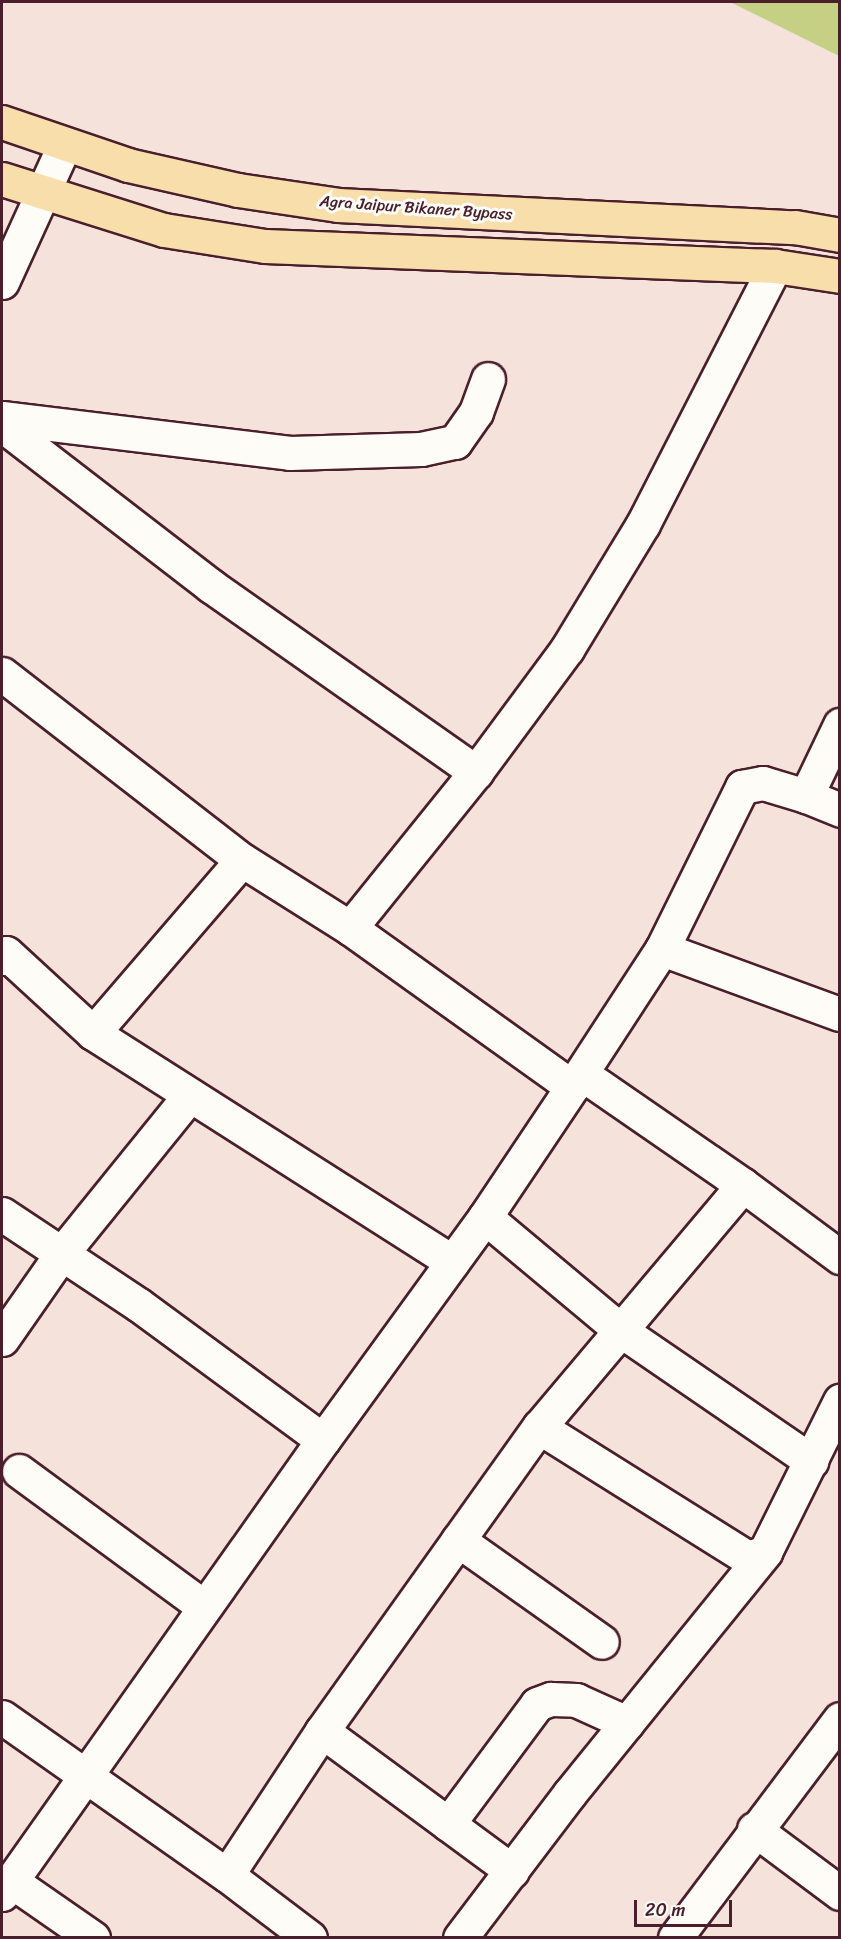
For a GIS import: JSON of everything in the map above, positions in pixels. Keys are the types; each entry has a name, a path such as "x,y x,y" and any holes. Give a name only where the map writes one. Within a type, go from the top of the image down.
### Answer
{"main road":[{"name":"Agra Jaipur Bikaner Bypass","path":"2,122 64,146 238,190 338,205 795,226 840,235"},
{"path":"2,179 41,194 164,230 266,246 775,266 840,276"}],"street":[{"path":"2,282 64,146"},
{"path":"350,928 476,772 567,650 643,524 775,266"},
{"path":"2,418 290,453 420,449 455,442 476,412 488,379"},
{"path":"2,425 211,586 476,772"},
{"path":"2,674 242,860 350,928 577,1080 743,1185 840,1257"},
{"path":"806,796 840,725"},
{"path":"93,1938 6,1887 88,1776 203,1606 484,1217 577,1080 662,949 742,787 763,783 806,796 840,810"},
{"path":"93,1033 242,860"},
{"path":"662,949 840,1014"},
{"path":"3,954 93,1033 452,1262"},
{"path":"2,1339 62,1253 190,1095"},
{"path":"227,1875 322,1731 539,1427 743,1185"},
{"path":"2,1214 139,1305 323,1440"},
{"path":"484,1217 620,1330 823,1451"},
{"path":"460,1938 627,1723 765,1552 823,1451 840,1401"},
{"path":"539,1427 747,1558 765,1552"},
{"path":"19,1471 203,1606"},
{"path":"458,1540 602,1642"},
{"path":"448,1824 537,1704 551,1699 576,1700 627,1723"},
{"path":"2,1717 227,1875 310,1938"},
{"path":"680,1936 754,1829 840,1719"},
{"path":"322,1731 512,1871"},
{"path":"754,1829 840,1893"}],"green space":[{"path":"730,2 839,2 839,56"}]}
